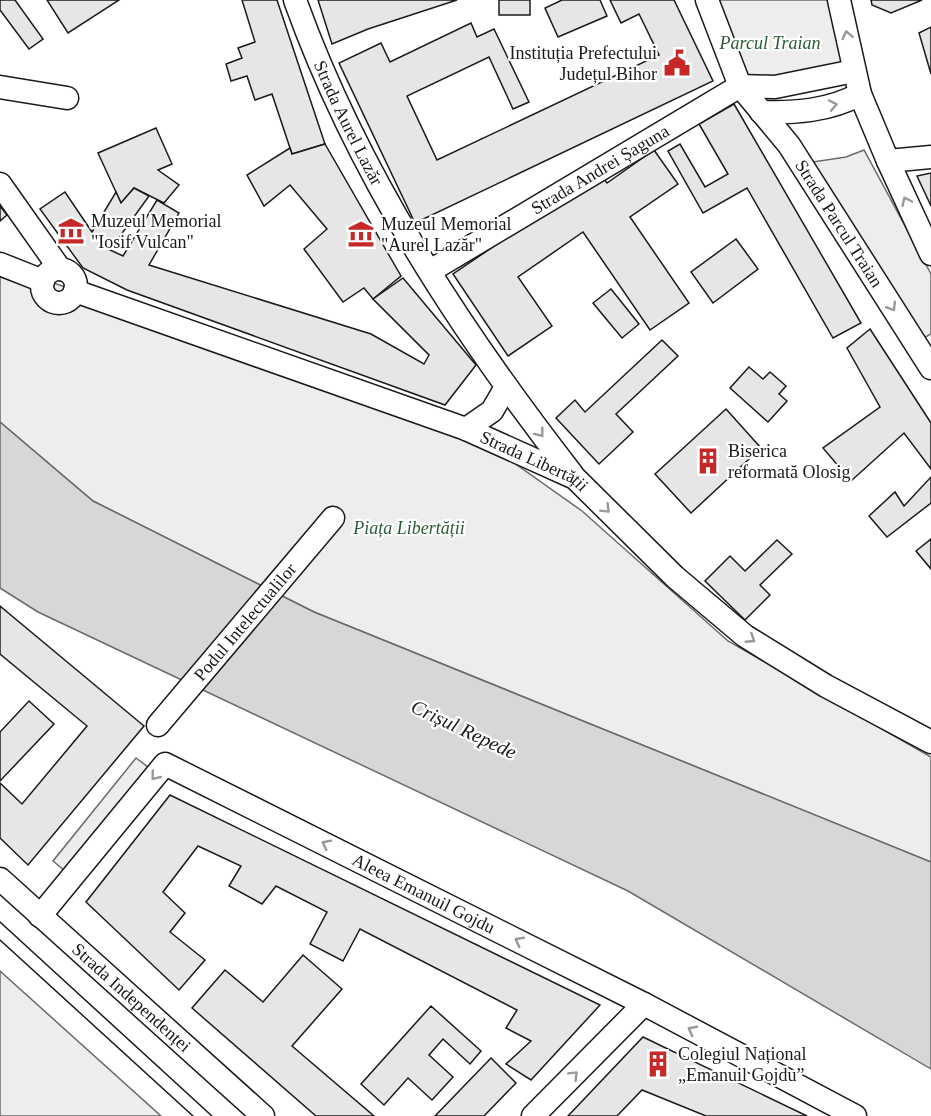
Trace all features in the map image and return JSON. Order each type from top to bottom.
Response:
[{"type":"street","name":"Strada Aurel Lazăr","points":[[295,0],[318,65],[361,154],[430,272],[506,387],[575,478]]},
{"type":"street","name":"Strada Parcul Traian","points":[[707,0],[740,86],[789,145],[931,368]]},
{"type":"street","points":[[839,0],[860,94],[931,254]]},
{"type":"street","points":[[740,86],[775,87],[805,83],[854,71]]},
{"type":"street","points":[[789,145],[794,113],[805,83]]},
{"type":"street","name":"Strada Andrei Șaguna","points":[[430,272],[740,86]]},
{"type":"street","points":[[0,87],[68,98]]},
{"type":"street","points":[[761,112],[794,113],[842,104],[860,94]]},
{"type":"street","points":[[888,161],[931,156]]},
{"type":"street","points":[[0,184],[51,275]]},
{"type":"street","points":[[0,264],[51,275]]},
{"type":"street","name":"Strada Libertății","points":[[51,275],[72,274],[75,279],[75,291],[466,429],[575,478],[675,577],[745,636],[826,686],[931,742]]},
{"type":"street","points":[[466,429],[492,411],[506,387]]},
{"type":"street","name":"Podul Intelectualilor","points":[[158,725],[333,518]]},
{"type":"street","name":"Aleea Emanuil Gojdu","points":[[40,916],[165,764],[644,1004],[855,1116]]},
{"type":"street","name":"Strada Independenței","points":[[0,879],[263,1116]]},
{"type":"street","points":[[533,1116],[644,1004]]},
{"type":"shaded area","name":"Parcul Traian","points":[[707,0],[839,0],[854,71],[740,86]]},
{"type":"shaded area","points":[[789,145],[813,162],[846,157],[864,150],[931,274],[931,334],[915,343]]},
{"type":"shaded area","name":"Piața Libertății","points":[[0,264],[466,429],[582,511],[728,641],[931,757],[931,862],[314,612],[93,501],[0,422]]},
{"type":"shaded area","points":[[136,758],[148,767],[65,871],[53,861]]},
{"type":"shaded area","points":[[0,971],[161,1116],[0,1116]]},
{"type":"water","name":"Crișul Repede","points":[[0,422],[93,501],[314,612],[931,862],[931,1069],[628,891],[38,612],[0,588]]},
{"type":"building","points":[[0,0],[15,0],[43,39],[29,49],[0,10]]},
{"type":"building","points":[[47,0],[119,0],[68,33]]},
{"type":"building","points":[[242,0],[277,0],[325,144],[292,154],[272,94],[255,100],[247,76],[231,81],[226,64],[242,58],[238,48],[255,42]]},
{"type":"building","points":[[318,0],[457,0],[368,29],[332,44]]},
{"type":"building","points":[[499,0],[530,0],[530,15],[499,15]]},
{"type":"building","points":[[562,0],[600,0],[607,16],[558,37],[545,8]]},
{"type":"building","points":[[610,0],[674,0],[713,81],[415,223],[339,63],[381,43],[390,62],[471,23],[477,37],[494,29],[529,102],[513,109],[489,57],[407,96],[437,160],[659,55],[639,14],[621,23]]},
{"type":"building","points":[[871,0],[922,0],[891,13],[872,5]]},
{"type":"building","points":[[931,27],[931,74],[919,33]]},
{"type":"building","points":[[734,104],[861,323],[833,338],[747,188],[703,213],[668,151],[680,144],[705,187],[728,174],[699,124]]},
{"type":"building","points":[[156,128],[172,164],[158,170],[179,185],[164,203],[134,188],[121,203],[98,153]]},
{"type":"building","points":[[325,144],[401,276],[373,299],[364,288],[343,302],[304,249],[327,229],[290,185],[264,206],[247,175],[290,148],[292,154]]},
{"type":"building","points":[[654,150],[678,184],[630,217],[689,303],[650,330],[583,232],[518,277],[552,326],[508,356],[453,274],[600,174],[607,183]]},
{"type":"building","points":[[931,173],[931,206],[917,176]]},
{"type":"building","points":[[134,188],[149,196],[110,250],[123,256],[157,200],[179,213],[149,265],[371,334],[424,364],[429,355],[373,299],[403,278],[476,365],[445,405],[127,290],[83,268],[40,209],[65,192],[92,232],[116,192],[121,203]]},
{"type":"building","points":[[0,206],[7,215],[0,221]]},
{"type":"building","points":[[736,239],[758,269],[713,303],[691,272]]},
{"type":"building","points":[[611,289],[639,324],[622,338],[593,303]]},
{"type":"building","points":[[870,329],[931,423],[931,469],[904,433],[851,481],[823,448],[880,407],[847,348]]},
{"type":"building","points":[[662,340],[678,356],[616,414],[633,432],[599,464],[556,418],[575,400],[585,412]]},
{"type":"building","points":[[749,367],[763,379],[770,372],[786,386],[779,394],[787,401],[768,422],[730,388]]},
{"type":"building","name":"Biserica reformată Olosig","points":[[726,409],[761,448],[691,513],[655,474]]},
{"type":"building","points":[[931,477],[931,503],[887,537],[869,516],[895,492],[904,506]]},
{"type":"building","points":[[931,539],[931,569],[916,551]]},
{"type":"building","points":[[777,540],[792,554],[760,585],[770,595],[745,620],[705,581],[730,556],[745,571]]},
{"type":"building","points":[[0,606],[144,726],[28,865],[0,838],[0,783],[22,804],[87,726],[0,654]]},
{"type":"building","points":[[29,701],[54,724],[0,781],[0,732]]},
{"type":"building","points":[[170,795],[600,1005],[531,1080],[506,1064],[531,1041],[506,1028],[517,1010],[360,929],[343,961],[310,944],[327,912],[276,886],[262,904],[229,886],[241,866],[198,846],[163,892],[185,913],[170,932],[205,960],[179,990],[86,902]]},
{"type":"building","points":[[303,955],[342,989],[292,1046],[374,1116],[316,1116],[192,1008],[225,970],[263,1002]]},
{"type":"building","points":[[431,1006],[481,1051],[470,1064],[443,1039],[429,1055],[453,1077],[432,1100],[408,1078],[384,1105],[361,1084]]},
{"type":"building","name":"Colegiul Național „Emanuil Gojdu”","points":[[643,1037],[807,1116],[706,1116],[642,1090],[617,1116],[568,1116]]},
{"type":"building","points":[[491,1058],[516,1083],[484,1116],[435,1116]]},
{"type":"tram line","points":[[0,922],[212,1116]]},
{"type":"tram line","points":[[0,940],[193,1116]]},
{"type":"place","name":"Instituția Prefectului Județul Bihor","points":[[677,63]]},
{"type":"place","name":"Muzeul Memorial \"Iosif Vulcan\"","points":[[71,231]]},
{"type":"place","name":"Muzeul Memorial \"Aurel Lazăr\"","points":[[361,234]]},
{"type":"place","name":"Biserica reformată Olosig","points":[[708,461]]},
{"type":"place","name":"Colegiul Național „Emanuil Gojdu”","points":[[658,1064]]}]
